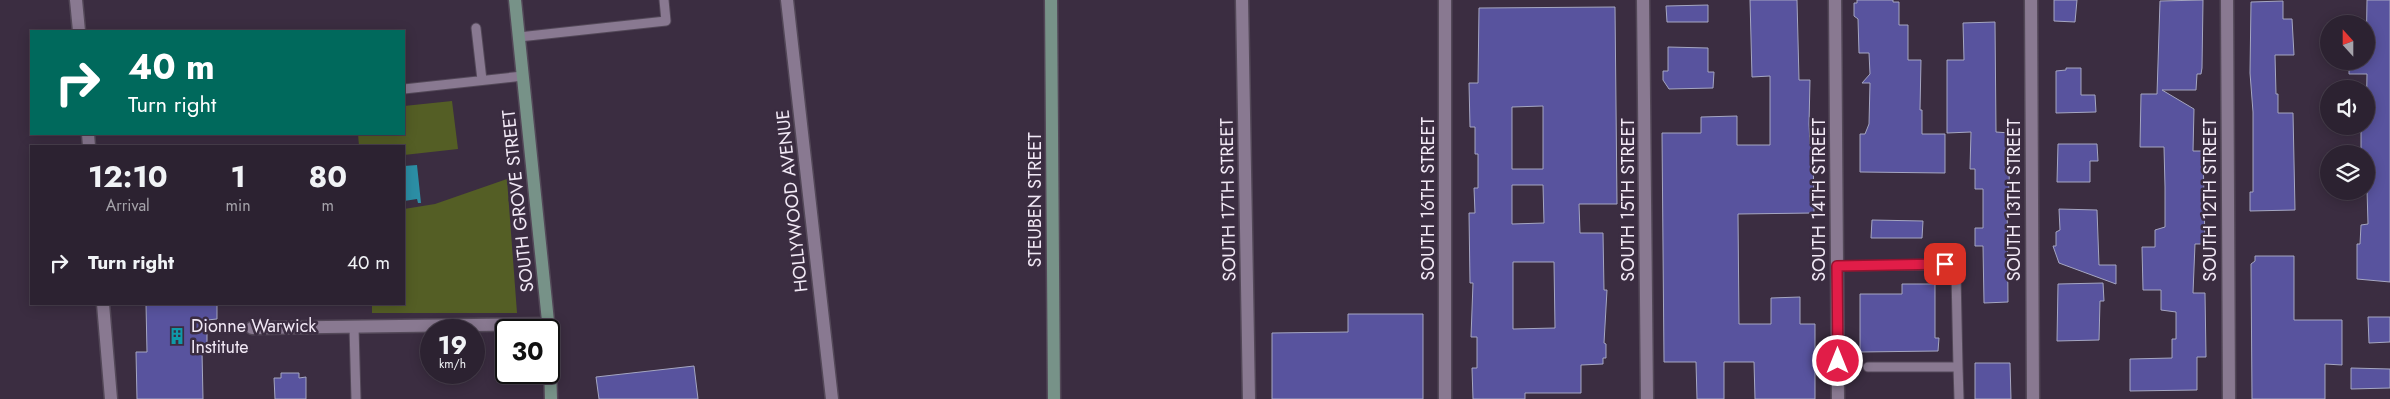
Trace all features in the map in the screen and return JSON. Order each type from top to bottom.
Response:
[{"type":"main road","name":"SOUTH GROVE STREET","points":[[515,0],[547,319]]},
{"type":"main road","name":"STEUBEN STREET","points":[[1051,0],[1054,399]]},
{"type":"main road","name":"SOUTH GROVE STREET","points":[[550,384],[551,399]]},
{"type":"street","points":[[76,0],[79,30]]},
{"type":"street","name":"HOLLYWOOD AVENUE","points":[[787,0],[832,399]]},
{"type":"street","name":"SOUTH 17TH STREET","points":[[1242,0],[1249,399]]},
{"type":"street","name":"SOUTH 16TH STREET","points":[[1445,0],[1445,399]]},
{"type":"street","name":"SOUTH 15TH STREET","points":[[1644,0],[1647,399]]},
{"type":"street","name":"SOUTH 14TH STREET","points":[[1835,0],[1838,399]]},
{"type":"street","name":"SOUTH 13TH STREET","points":[[2030,0],[2033,399]]},
{"type":"street","name":"SOUTH 12TH STREET","points":[[2227,0],[2229,399]]},
{"type":"street","points":[[103,305],[111,399]]},
{"type":"street","points":[[252,328],[495,325]]},
{"type":"lane","points":[[519,37],[666,21],[664,0]]},
{"type":"lane","points":[[476,28],[482,80]]},
{"type":"lane","points":[[405,89],[523,76]]},
{"type":"lane","points":[[1837,266],[1945,264],[1956,274],[1959,399]]},
{"type":"lane","points":[[354,326],[356,399]]},
{"type":"lane","points":[[1868,367],[1958,367]]},
{"type":"green space","points":[[452,101],[458,149],[405,155],[405,145],[359,145],[358,135],[405,135],[405,106]]},
{"type":"green space","points":[[507,179],[517,313],[372,313],[372,305],[405,305],[405,209],[435,204]]},
{"type":"water","points":[[417,165],[421,203],[418,203],[417,199],[405,201],[405,166]]},
{"type":"building","points":[[1750,0],[1797,0],[1799,80],[1810,80],[1809,124],[1810,144],[1813,144],[1814,213],[1738,214],[1739,324],[1771,324],[1771,298],[1800,297],[1800,324],[1815,324],[1815,399],[1755,399],[1754,362],[1724,362],[1724,399],[1697,399],[1696,362],[1664,362],[1662,133],[1701,133],[1701,117],[1737,116],[1737,145],[1770,145],[1770,76],[1752,77]]},
{"type":"building","points":[[1857,0],[1893,0],[1893,2],[1899,2],[1899,25],[1908,25],[1908,60],[1921,60],[1920,110],[1922,110],[1922,134],[1945,134],[1945,173],[1860,172],[1860,134],[1865,134],[1869,124],[1870,83],[1862,83],[1870,74],[1869,53],[1859,53],[1858,19],[1854,16],[1854,3],[1857,3]]},
{"type":"building","points":[[2054,0],[2077,0],[2075,22],[2054,21]]},
{"type":"building","points":[[2203,0],[2202,68],[2201,74],[2197,74],[2196,90],[2162,90],[2194,109],[2193,151],[2203,151],[2205,244],[2195,244],[2193,293],[2205,293],[2206,357],[2197,357],[2197,390],[2130,391],[2130,359],[2172,358],[2172,339],[2176,339],[2176,312],[2161,310],[2161,290],[2143,290],[2142,247],[2155,247],[2155,230],[2165,227],[2165,187],[2164,147],[2140,147],[2141,94],[2157,94],[2160,1]]},
{"type":"building","points":[[2367,0],[2390,0],[2390,282],[2357,279],[2357,244],[2360,244],[2361,225],[2368,224],[2367,200],[2375,200],[2375,145],[2361,145],[2361,135],[2375,135],[2375,80],[2367,80],[2367,74],[2349,74],[2349,70],[2375,70],[2375,15],[2367,15]]},
{"type":"building","points":[[2283,1],[2283,19],[2292,19],[2294,55],[2275,55],[2276,94],[2278,94],[2278,113],[2293,113],[2295,210],[2250,211],[2250,192],[2253,192],[2253,112],[2250,73],[2251,2]]},
{"type":"building","points":[[1708,5],[1708,22],[1667,22],[1666,6]]},
{"type":"building","points":[[1615,7],[1617,204],[1579,204],[1580,233],[1603,233],[1604,290],[1607,290],[1604,343],[1606,344],[1606,358],[1603,358],[1603,364],[1581,365],[1581,393],[1525,393],[1525,399],[1473,399],[1472,368],[1477,368],[1477,337],[1471,337],[1473,283],[1470,283],[1469,213],[1475,213],[1474,188],[1478,188],[1478,154],[1475,154],[1475,127],[1470,127],[1469,83],[1478,83],[1479,8]],"holes":[[[1543,106],[1543,169],[1512,169],[1512,107]],[[1512,185],[1543,185],[1544,223],[1512,224]],[[1513,262],[1554,262],[1555,328],[1513,329]]]},
{"type":"building","points":[[1995,22],[1996,132],[2010,133],[2009,189],[2007,189],[2008,302],[1984,303],[1983,246],[1975,246],[1975,228],[1983,228],[1983,189],[1975,189],[1975,169],[1970,169],[1971,132],[1947,133],[1947,60],[1964,60],[1963,23]]},
{"type":"building","points":[[1668,47],[1708,48],[1708,72],[1714,72],[1713,88],[1669,89],[1663,80],[1663,71],[1668,71]]},
{"type":"building","points":[[2066,68],[2081,68],[2081,95],[2095,95],[2096,112],[2056,113],[2056,71],[2066,70]]},
{"type":"building","points":[[2058,144],[2097,144],[2098,161],[2090,161],[2090,182],[2057,182]]},
{"type":"building","points":[[2059,209],[2097,210],[2099,265],[2116,265],[2116,284],[2059,263],[2053,246],[2056,246],[2056,232],[2060,230]]},
{"type":"building","points":[[1872,220],[1923,221],[1922,238],[1871,238]]},
{"type":"building","points":[[2255,256],[2294,256],[2294,320],[2342,320],[2342,365],[2325,364],[2325,399],[2252,399],[2251,264],[2255,261]]},
{"type":"building","points":[[2103,283],[2104,301],[2100,301],[2099,340],[2057,341],[2058,284]]},
{"type":"building","points":[[1902,284],[1935,284],[1935,338],[1939,338],[1938,351],[1860,352],[1860,294],[1902,294]]},
{"type":"building","name":"Dionne Warwick Institute","points":[[146,305],[217,305],[217,319],[207,320],[207,352],[202,352],[203,399],[137,399],[136,352],[147,352]]},
{"type":"building","points":[[1348,314],[1423,314],[1423,399],[1272,399],[1272,333],[1348,332]]},
{"type":"building","points":[[2368,317],[2390,317],[2390,342],[2369,343]]},
{"type":"building","points":[[1975,363],[2010,363],[2011,399],[1975,399]]},
{"type":"building","points":[[694,366],[698,399],[599,399],[596,377]]},
{"type":"building","points":[[2351,368],[2390,369],[2390,388],[2351,389]]},
{"type":"building","name":"Dionne Warwick Institute","points":[[281,373],[299,373],[299,378],[306,377],[306,399],[275,399],[274,378],[281,378]]},
{"type":"place","name":"Dionne Warwick Institute","points":[[177,336]]},
{"type":"route","points":[[1838,361],[1837,266],[1945,264]]}]
